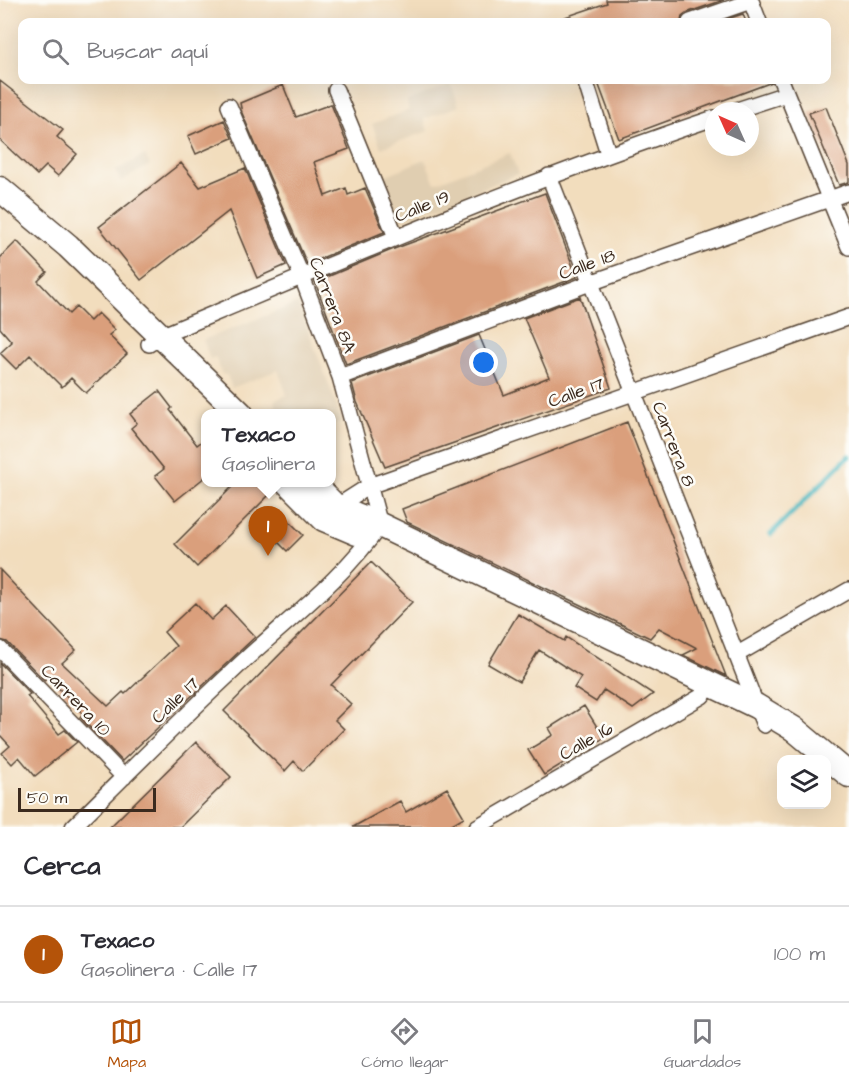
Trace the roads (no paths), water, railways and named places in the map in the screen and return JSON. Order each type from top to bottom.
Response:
[{"type":"main road","points":[[0,189],[68,246],[215,409]]},
{"type":"main road","points":[[0,207],[234,409]]},
{"type":"main road","points":[[293,487],[330,512],[760,716],[794,729],[849,775]]},
{"type":"main road","points":[[314,487],[330,512]]},
{"type":"main road","points":[[760,716],[804,755]]},
{"type":"main road","points":[[831,779],[849,793]]},
{"type":"street","points":[[702,18],[751,1],[757,18]]},
{"type":"street","points":[[586,84],[608,153]]},
{"type":"street","points":[[752,102],[783,87],[849,246]]},
{"type":"street","points":[[336,90],[396,237]]},
{"type":"street","name":"Carrera 8A","points":[[229,106],[302,277],[340,377],[369,486],[376,532]]},
{"type":"street","name":"Calle 19","points":[[155,340],[396,237],[549,176],[608,153],[705,121]]},
{"type":"street","name":"Carrera 8","points":[[549,176],[760,716]]},
{"type":"street","name":"Calle 18","points":[[340,377],[590,283],[849,192]]},
{"type":"street","name":"Calle 17","points":[[330,512],[369,486],[849,317]]},
{"type":"street","name":"Calle 17","points":[[74,827],[235,669],[335,577],[376,532]]},
{"type":"street","points":[[736,655],[849,590]]},
{"type":"street","name":"Carrera 10","points":[[0,649],[124,777]]},
{"type":"street","name":"Calle 16","points":[[477,827],[707,690]]},
{"type":"waterway","points":[[771,534],[849,456]]},
{"type":"place","name":"Texaco","points":[[268,556]]}]
